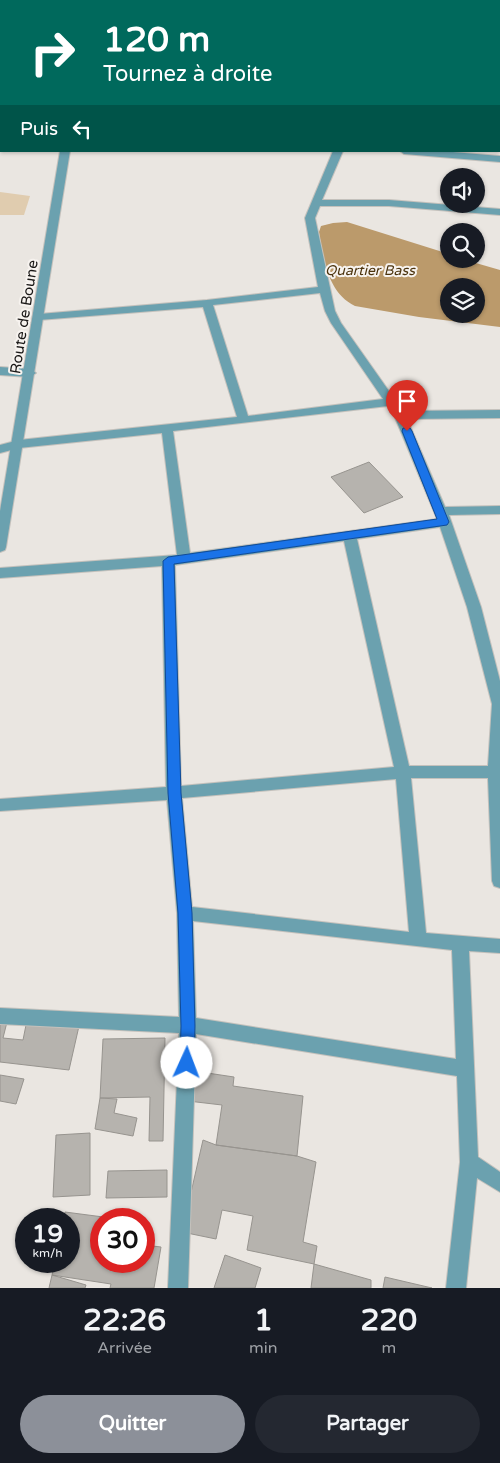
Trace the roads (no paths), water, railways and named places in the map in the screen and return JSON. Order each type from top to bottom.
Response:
[{"type":"street","name":"Route de Boune","points":[[0,547],[19,444],[65,152]]},
{"type":"street","points":[[338,152],[314,203],[310,227],[330,311],[336,323],[400,415],[442,517],[474,607],[500,704],[495,772],[500,881]]},
{"type":"street","points":[[416,152],[500,159]]},
{"type":"street","points":[[314,203],[389,203],[500,212]]},
{"type":"street","points":[[39,317],[207,303],[324,289]]},
{"type":"street","points":[[207,303],[244,420]]},
{"type":"street","points":[[0,371],[30,373]]},
{"type":"street","points":[[0,449],[19,444],[391,402]]},
{"type":"street","points":[[400,415],[500,414]]},
{"type":"street","points":[[168,428],[176,560],[174,793],[185,913],[188,1026],[178,1288]]},
{"type":"street","points":[[0,573],[176,560],[349,534],[442,517],[500,510]]},
{"type":"street","points":[[349,534],[403,772],[418,940]]},
{"type":"street","points":[[0,806],[174,793],[403,772],[495,772]]},
{"type":"street","points":[[185,913],[418,940],[500,946]]},
{"type":"street","points":[[456,1288],[469,1162],[460,943]]},
{"type":"street","points":[[0,1016],[188,1026],[466,1069]]},
{"type":"street","points":[[469,1162],[500,1183]]},
{"type":"water","name":"Quartier Bass","points":[[347,222],[440,251],[440,268],[485,268],[485,266],[500,270],[500,327],[468,323],[485,323],[485,278],[440,278],[440,320],[355,306],[339,293],[328,274],[319,232],[321,226]]}]
